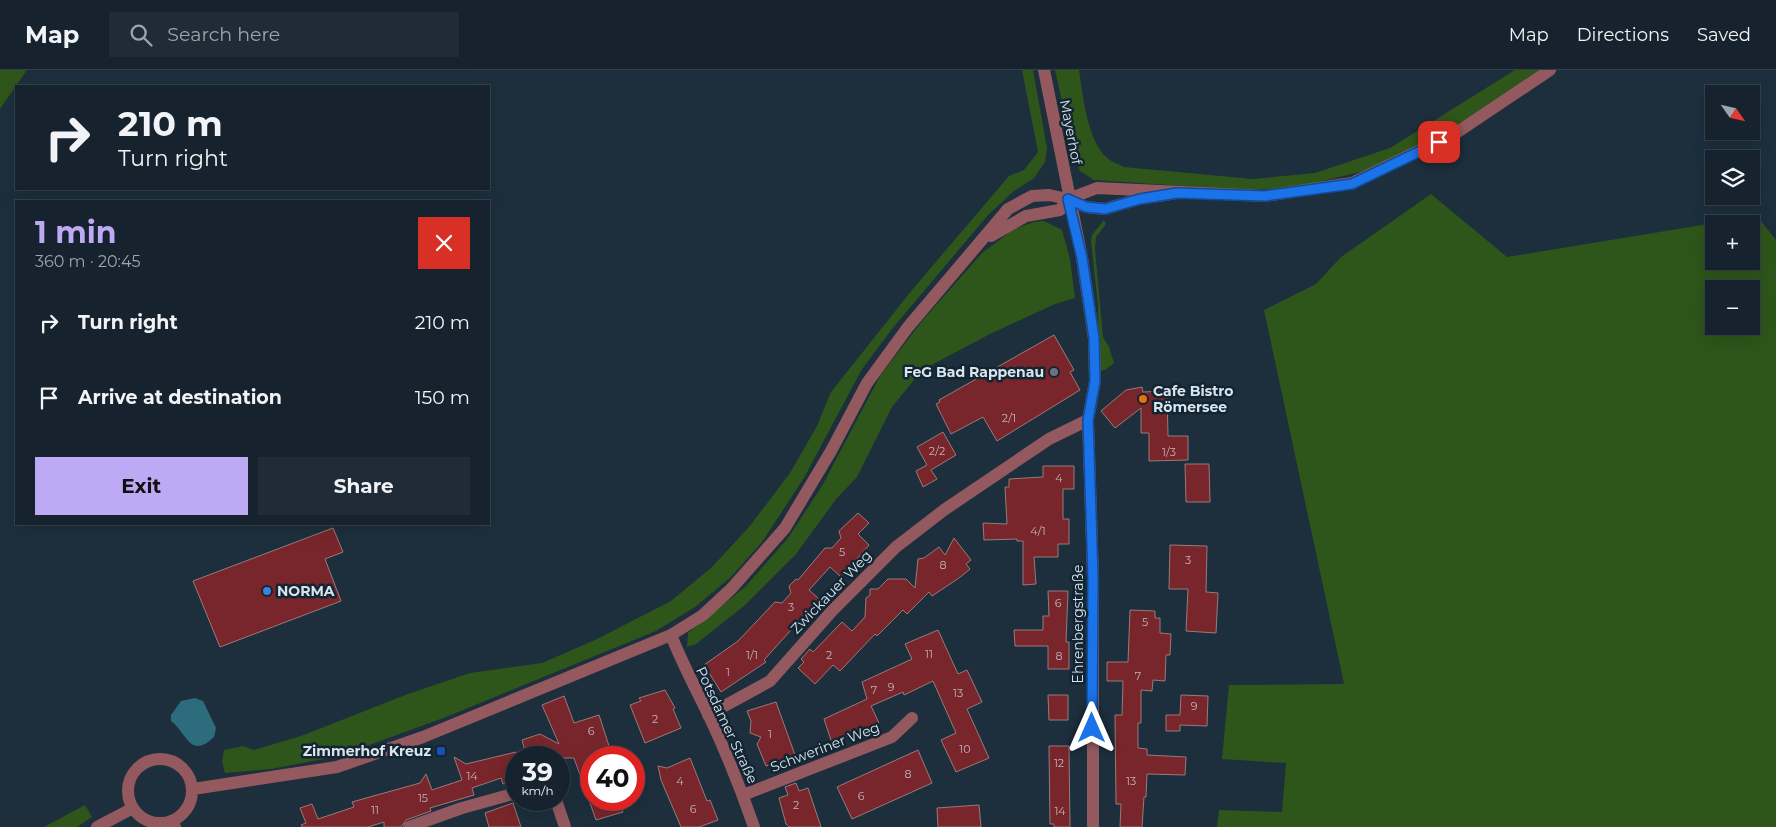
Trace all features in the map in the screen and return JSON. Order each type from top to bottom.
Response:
[{"type":"street","name":"Mayerhof","points":[[1044,70],[1068,199]]},
{"type":"street","points":[[979,244],[1026,216],[1060,210],[1068,199],[1097,188],[1265,196],[1352,184],[1456,133],[1550,70]]},
{"type":"street","points":[[192,789],[337,767],[423,737],[671,635],[703,615],[731,589],[785,528],[831,451],[867,383],[908,327],[1008,209],[1032,196],[1049,195],[1068,199],[1086,207],[1105,209],[1140,199],[1177,193]]},
{"type":"street","name":"Ehrenbergstraße","points":[[1068,199],[1082,258],[1094,338],[1095,381],[1088,420],[1093,577],[1093,827]]},
{"type":"street","name":"Zwickauer Weg","points":[[708,715],[770,681],[832,611],[896,547],[944,510],[1049,439],[1088,420]]},
{"type":"street","name":"Potsdamer Straße","points":[[671,635],[684,668],[708,715],[743,795],[754,827]]},
{"type":"street","name":"Schweriner Weg","points":[[743,795],[892,738],[912,718]]},
{"type":"street","points":[[166,759],[176,762],[184,769],[190,778],[192,789],[188,808],[173,824],[150,822],[140,817],[133,808],[127,791],[133,773],[147,761],[166,759]]},
{"type":"street","points":[[409,827],[505,796]]},
{"type":"street","points":[[97,827],[133,808]]},
{"type":"street","points":[[560,811],[565,827]]},
{"type":"green space","points":[[0,70],[27,70],[15,85],[0,109]]},
{"type":"green space","points":[[1022,70],[1033,70],[1047,148],[1045,162],[1034,178],[1014,191],[988,215],[892,329],[862,369],[804,478],[762,542],[731,577],[695,607],[656,631],[446,717],[339,756],[271,769],[225,773],[222,761],[224,750],[243,746],[254,750],[301,736],[408,694],[470,673],[542,663],[597,639],[671,601],[712,567],[749,527],[790,473],[817,426],[831,392],[912,290],[1009,176],[1024,170],[1038,152]]},
{"type":"green space","points":[[1055,70],[1079,70],[1090,129],[1100,150],[1111,161],[1124,167],[1253,179],[1315,173],[1390,148],[1515,70],[1539,70],[1432,142],[1368,170],[1294,188],[1240,190],[1094,180],[1080,171],[1074,156]]},
{"type":"green space","points":[[1431,194],[1507,257],[1705,225],[1705,270],[1760,270],[1760,220],[1776,240],[1776,827],[1217,827],[1219,810],[1282,812],[1286,763],[1222,759],[1229,685],[1344,684],[1264,310],[1316,284],[1341,257]]},
{"type":"green space","points":[[1104,220],[1106,224],[1096,237],[1095,249],[1103,337],[1109,347],[1114,363],[1105,370],[1099,371],[1098,306],[1091,241],[1092,235]]},
{"type":"green space","points":[[1044,221],[1062,230],[1070,259],[1075,298],[1055,304],[990,334],[922,370],[892,407],[857,477],[837,498],[796,554],[744,606],[696,644],[687,647],[688,633],[745,587],[788,538],[822,486],[880,376],[922,321],[982,253],[1014,229],[1034,222]]},
{"type":"green space","points":[[85,805],[92,817],[77,827],[44,827]]},
{"type":"water","points":[[195,698],[203,701],[216,728],[214,737],[199,746],[190,742],[171,721],[171,715],[181,701]]},
{"type":"building","points":[[1054,335],[1074,370],[1070,372],[1080,390],[997,441],[983,417],[951,434],[936,404],[940,402],[939,400]]},
{"type":"building","points":[[1142,387],[1143,392],[1167,391],[1168,436],[1188,436],[1188,460],[1149,461],[1149,433],[1141,433],[1141,408],[1115,428],[1101,411],[1126,390]]},
{"type":"building","points":[[943,432],[956,455],[931,470],[937,479],[923,487],[916,471],[927,465],[917,447]]},
{"type":"building","points":[[1185,464],[1209,464],[1210,502],[1186,502]]},
{"type":"building","points":[[1043,466],[1074,466],[1074,489],[1063,489],[1063,519],[1069,519],[1069,544],[1058,544],[1058,557],[1034,557],[1036,584],[1023,585],[1023,541],[1017,541],[1017,539],[984,540],[983,523],[1007,524],[1005,487],[1009,487],[1009,479],[1043,477]]},
{"type":"building","points":[[858,513],[869,523],[858,534],[869,545],[841,577],[830,567],[809,590],[819,599],[764,660],[766,662],[721,692],[704,665],[738,641],[775,602],[782,603],[791,593],[789,586],[796,579],[798,580],[825,548],[832,548],[841,538],[839,531]]},
{"type":"building","name":"NORMA","points":[[333,528],[343,552],[325,559],[341,601],[220,647],[193,581]]},
{"type":"building","points":[[954,538],[971,560],[966,564],[970,569],[932,596],[929,592],[907,614],[903,610],[877,636],[875,634],[840,671],[833,665],[815,684],[798,668],[804,662],[801,659],[810,649],[813,652],[842,622],[852,631],[865,617],[866,598],[870,595],[870,589],[878,589],[888,579],[906,579],[915,588],[918,559],[924,558],[939,547],[945,555]]},
{"type":"building","points":[[1170,545],[1207,546],[1206,592],[1218,593],[1216,633],[1186,631],[1188,589],[1169,589]]},
{"type":"building","points":[[1048,591],[1068,591],[1066,642],[1069,642],[1069,669],[1048,669],[1048,646],[1015,646],[1014,630],[1043,630],[1043,616],[1049,616]]},
{"type":"building","points":[[1130,610],[1155,611],[1155,618],[1160,618],[1160,633],[1171,634],[1170,655],[1166,655],[1165,681],[1153,680],[1152,691],[1141,690],[1141,723],[1138,723],[1138,748],[1147,749],[1147,755],[1186,757],[1185,775],[1147,774],[1142,827],[1120,827],[1121,804],[1116,804],[1115,715],[1122,715],[1123,681],[1107,681],[1107,662],[1128,662]]},
{"type":"building","points":[[938,630],[958,674],[967,670],[982,702],[967,709],[989,758],[956,772],[941,740],[956,733],[933,681],[904,695],[903,692],[871,706],[879,723],[832,743],[824,719],[867,699],[862,682],[912,659],[905,644]]},
{"type":"building","points":[[665,690],[675,708],[673,709],[681,728],[645,743],[630,705],[641,701],[639,698]]},
{"type":"building","points":[[1048,695],[1068,695],[1068,720],[1049,720]]},
{"type":"building","points":[[1181,695],[1208,696],[1207,726],[1180,725],[1180,731],[1166,731],[1166,715],[1180,715]]},
{"type":"building","points":[[564,696],[574,723],[599,715],[609,746],[580,746],[580,775],[574,758],[570,758],[570,746],[524,746],[522,740],[540,734],[559,744],[542,705]]},
{"type":"building","points":[[776,702],[795,755],[766,766],[757,744],[761,737],[750,733],[751,721],[747,711]]},
{"type":"building","points":[[1049,746],[1069,746],[1070,827],[1054,827],[1054,824],[1050,824]]},
{"type":"building","points":[[918,750],[932,783],[852,819],[837,787]]},
{"type":"building","points":[[505,755],[505,783],[503,784],[501,778],[472,788],[474,795],[430,808],[431,811],[406,820],[401,827],[384,827],[384,822],[368,827],[302,827],[301,825],[306,823],[300,808],[312,804],[318,819],[354,807],[352,802],[420,783],[426,774],[432,790],[462,780],[454,757],[466,764]]},
{"type":"building","points":[[690,758],[707,801],[710,800],[718,820],[699,827],[681,827],[661,780],[658,766],[667,768]]},
{"type":"building","points":[[796,783],[799,791],[808,788],[821,827],[789,827],[786,824],[779,798],[788,795],[785,787]]},
{"type":"building","points":[[979,805],[981,827],[938,827],[937,808]]},
{"type":"building","points":[[505,806],[505,811],[516,811],[521,827],[489,827],[485,813]]},
{"type":"building","points":[[593,811],[623,812],[596,820]]},
{"type":"place","name":"FeG Bad Rappenau","points":[[1054,372]]},
{"type":"place","name":"Cafe Bistro Römersee","points":[[1143,399]]},
{"type":"place","name":"NORMA","points":[[267,591]]},
{"type":"place","name":"Zimmerhof Kreuz","points":[[441,751]]},
{"type":"route","points":[[1092,728],[1093,577],[1088,420],[1095,381],[1094,338],[1082,258],[1068,199],[1086,207],[1105,209],[1140,199],[1177,193],[1265,196],[1352,184],[1439,142]]}]
